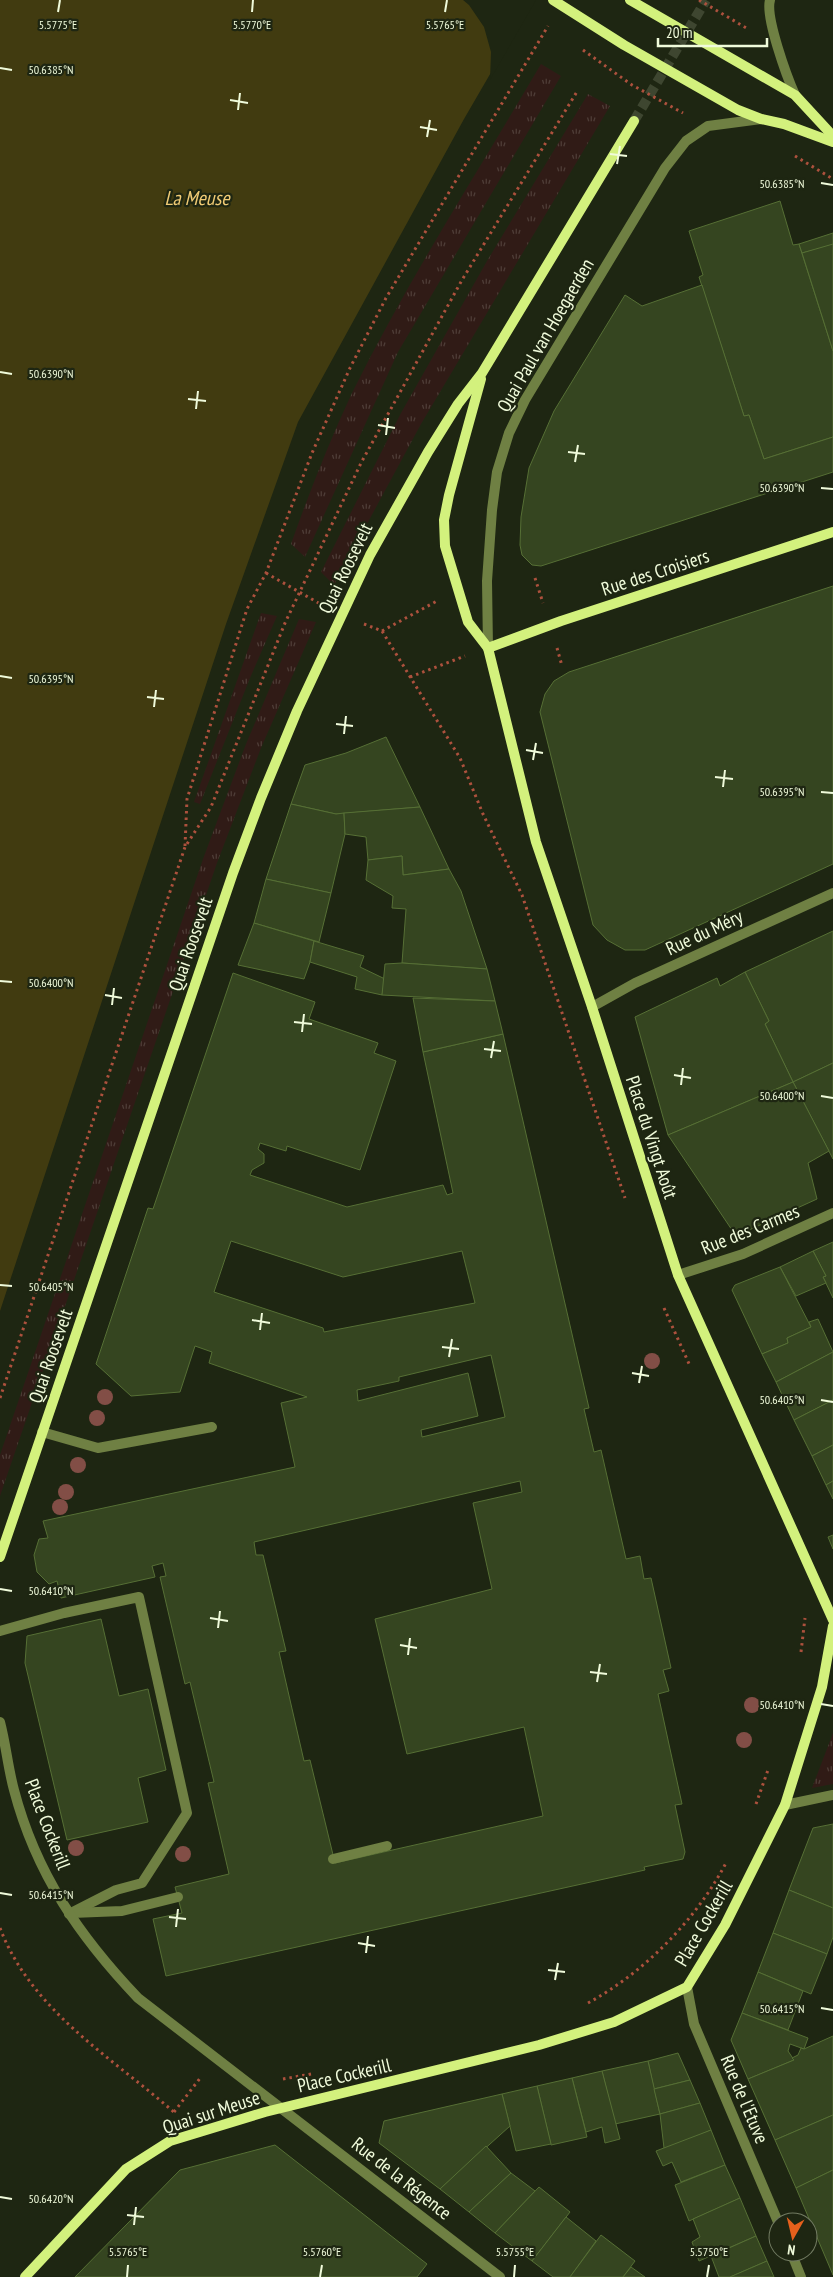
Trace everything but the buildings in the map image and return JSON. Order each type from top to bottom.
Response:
[{"type":"street","points":[[553,0],[624,45],[718,100],[761,118],[784,124],[833,142]]},
{"type":"street","points":[[630,0],[795,95],[833,136]]},
{"type":"street","points":[[770,0],[770,17],[781,57],[795,95]]},
{"type":"street","name":"Quai Paul van Hoegaerden","points":[[488,648],[487,581],[492,510],[497,472],[509,433],[525,400],[665,168],[686,141],[708,126],[761,118]]},
{"type":"street","name":"Quai Paul van Hoegaerden","points":[[482,373],[634,121]]},
{"type":"street","points":[[482,373],[444,520],[446,546],[468,622],[488,648]]},
{"type":"street","name":"Quai Roosevelt","points":[[0,1557],[233,873],[280,752],[342,614],[396,507],[453,412],[482,373]]},
{"type":"street","name":"Rue des Croisiers","points":[[488,648],[555,623],[833,532]]},
{"type":"street","name":"Place du Vingt Août","points":[[488,648],[536,842],[592,1006],[678,1275],[833,1620]]},
{"type":"street","name":"Rue du Méry","points":[[592,1006],[635,983],[833,893]]},
{"type":"street","name":"Rue des Carmes","points":[[678,1275],[743,1254],[833,1213]]},
{"type":"street","points":[[42,1432],[98,1448],[212,1427]]},
{"type":"street","points":[[0,1631],[64,1613],[139,1597],[187,1814],[142,1883],[116,1890],[69,1914]]},
{"type":"street","points":[[833,1626],[822,1687],[785,1805],[833,1796]]},
{"type":"street","name":"Place Cockerill","points":[[0,1722],[22,1819],[38,1857],[69,1914],[104,1962],[138,1998],[281,2108],[539,2045],[614,2022],[686,1987],[725,1925],[785,1805]]},
{"type":"street","points":[[333,1859],[387,1846]]},
{"type":"street","points":[[69,1914],[122,1911],[178,1897]]},
{"type":"street","name":"Rue de l'Etuve","points":[[686,1987],[694,2024],[774,2212]]},
{"type":"street","name":"Quai sur Meuse","points":[[25,2277],[35,2272],[126,2169],[170,2141],[281,2108]]},
{"type":"street","name":"Rue de la Régence","points":[[281,2108],[500,2277]]},
{"type":"street","points":[[795,2262],[802,2277]]},
{"type":"path","points":[[699,0],[753,32],[781,57]]},
{"type":"path","points":[[185,846],[187,799],[247,609],[266,573],[312,452],[350,368],[386,298],[550,22]]},
{"type":"path","points":[[632,85],[679,112]]},
{"type":"path","points":[[0,1398],[185,846],[211,807],[285,623],[301,593],[361,463],[420,353],[578,90]]},
{"type":"path","points":[[266,573],[324,606]]},
{"type":"path","points":[[382,632],[440,599]]},
{"type":"path","points":[[359,622],[382,632],[438,720]]},
{"type":"path","points":[[410,678],[488,648]]},
{"type":"path","points":[[801,1655],[805,1610]]},
{"type":"path","points":[[753,1812],[770,1766]]},
{"type":"path","points":[[586,2004],[610,1991],[662,1946],[695,1911],[728,1859]]},
{"type":"path","points":[[0,1928],[8,1948],[19,1966],[59,2016],[174,2112]]},
{"type":"path","points":[[281,2079],[315,2073]]},
{"type":"green space","points":[[541,64],[561,76],[398,352],[305,557],[291,544],[335,430],[352,393],[396,309]]},
{"type":"green space","points":[[588,94],[610,106],[421,424],[334,585],[321,572],[401,413],[487,261]]},
{"type":"green space","points":[[261,613],[277,616],[200,804],[194,802]]},
{"type":"green space","points":[[299,619],[316,622],[261,748],[217,863],[0,1496],[0,1455],[203,859],[246,744]]},
{"type":"green space","points":[[833,1733],[833,1784],[812,1788]]},
{"type":"water","name":"La Meuse","points":[[0,0],[533,0],[464,119],[298,422],[226,624],[0,1311]]},
{"type":"pier","points":[[463,0],[536,0],[490,80],[491,52],[484,27],[469,5]]},
{"type":"tunnel","points":[[634,121],[706,0]]}]
